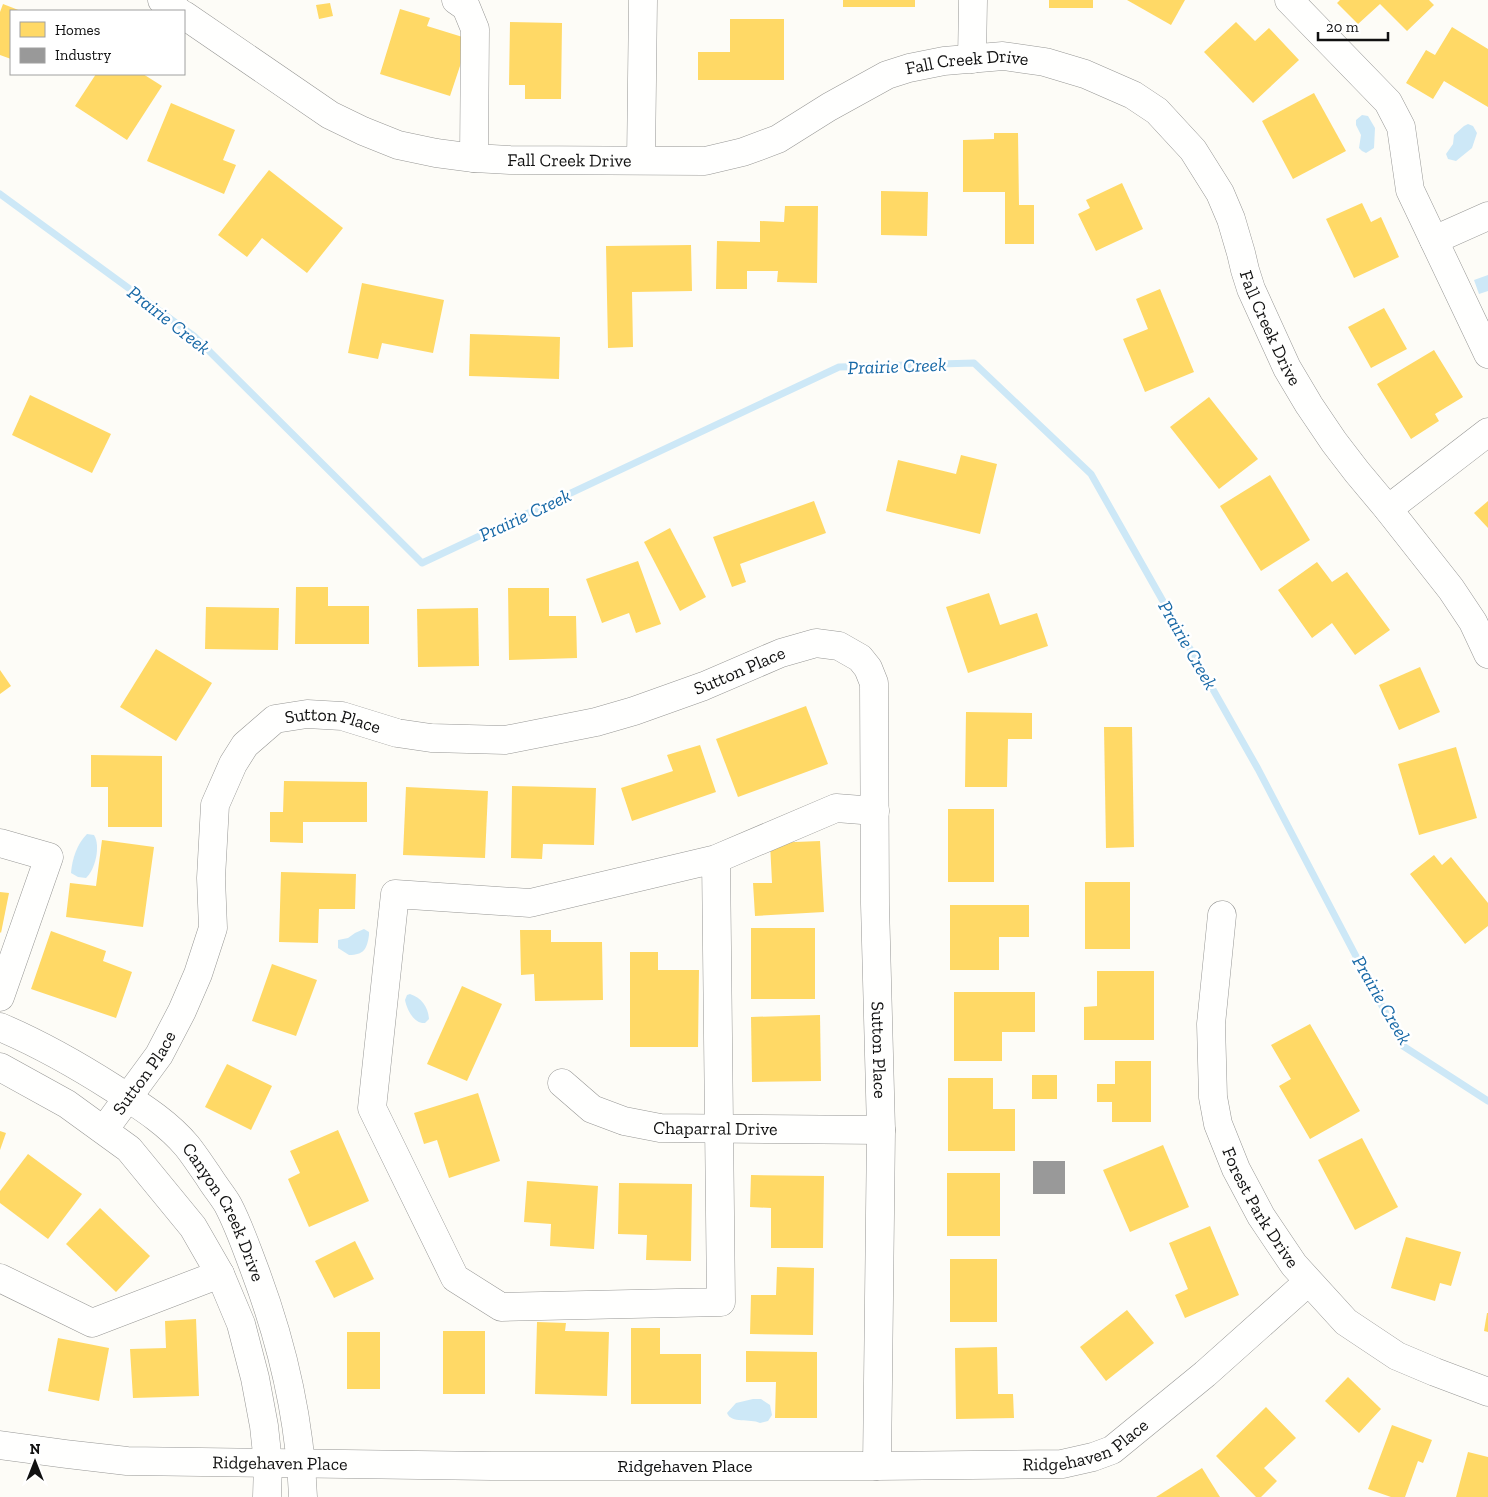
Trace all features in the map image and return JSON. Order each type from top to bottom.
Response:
[{"type":"street","points":[[162,0],[177,10]]},
{"type":"street","points":[[456,0],[466,7],[475,29],[474,158]]},
{"type":"street","points":[[640,160],[643,0]]},
{"type":"street","points":[[972,59],[973,0]]},
{"type":"street","points":[[1289,0],[1388,102],[1401,127],[1410,190],[1488,354]]},
{"type":"street","name":"Fall Creek Drive","points":[[185,16],[330,115],[398,145],[474,158],[510,160],[705,161],[743,152],[778,139],[887,75],[909,68],[944,61],[1003,56],[1037,60],[1085,74],[1133,95],[1157,111],[1193,150],[1220,193],[1251,288],[1287,368],[1309,406],[1357,472],[1451,589],[1472,622],[1488,654]]},
{"type":"street","points":[[1434,240],[1488,216]]},
{"type":"street","points":[[1388,509],[1488,432]]},
{"type":"street","name":"Sutton Place","points":[[104,1130],[159,1055],[182,1012],[198,974],[212,928],[212,839],[216,805],[224,782],[245,745],[275,719],[307,714],[342,716],[397,732],[431,738],[505,740],[596,722],[634,711],[704,686],[781,653],[816,643],[839,646],[860,658],[868,668],[874,683],[875,904],[881,1130],[877,1466]]},
{"type":"street","points":[[716,859],[721,1302],[501,1307],[455,1278],[372,1108],[395,894],[530,903],[716,859],[836,808],[875,811]]},
{"type":"street","points":[[0,843],[48,857],[0,997]]},
{"type":"street","name":"Forest Park Drive","points":[[1222,915],[1211,1024],[1212,1097],[1218,1124],[1236,1169],[1261,1216],[1294,1265],[1346,1322],[1397,1356],[1488,1392]]},
{"type":"street","name":"Canyon Creek Drive","points":[[0,1027],[20,1035],[77,1065],[164,1123],[187,1146],[228,1204],[264,1294],[281,1350],[296,1418],[302,1463],[303,1497]]},
{"type":"street","name":"Canyon Creek Drive","points":[[0,1067],[67,1104],[129,1149],[193,1227],[220,1274],[241,1324],[255,1378],[264,1426],[268,1463],[268,1497]]},
{"type":"street","name":"Chaparral Drive","points":[[562,1083],[592,1109],[624,1122],[660,1128],[881,1130]]},
{"type":"street","points":[[0,1278],[92,1323],[220,1274]]},
{"type":"street","name":"Ridgehaven Place","points":[[0,1445],[127,1461],[490,1466],[1062,1464],[1093,1457],[1112,1450],[1205,1374],[1308,1282]]},
{"type":"water","points":[[1362,115],[1368,116],[1375,128],[1374,148],[1366,153],[1359,148],[1361,135],[1356,125],[1356,120]]},
{"type":"water","points":[[1468,124],[1473,126],[1477,133],[1472,148],[1456,161],[1448,159],[1446,154],[1453,144],[1454,135]]},
{"type":"water","points":[[1488,275],[1488,291],[1479,294],[1474,280]]},
{"type":"water","points":[[87,834],[94,835],[97,851],[92,869],[86,878],[78,877],[71,873],[80,842]]},
{"type":"water","points":[[364,929],[369,932],[369,935],[364,950],[358,954],[349,955],[338,948],[338,940],[348,938]]},
{"type":"water","points":[[410,994],[418,998],[426,1007],[429,1019],[425,1023],[414,1019],[409,1012],[405,1000],[407,995]]},
{"type":"water","points":[[761,1399],[770,1405],[772,1415],[768,1421],[760,1423],[737,1420],[732,1419],[727,1413],[736,1403]]},
{"type":"building: Homes","points":[[843,0],[915,0],[915,7],[843,7]]},
{"type":"building: Homes","points":[[1049,0],[1093,0],[1093,8],[1049,8]]},
{"type":"building: Homes","points":[[1127,0],[1185,0],[1171,25]]},
{"type":"building: Homes","points":[[1340,0],[1429,0],[1434,5],[1407,31],[1380,4],[1358,24],[1337,3]]},
{"type":"building: Homes","points":[[330,3],[333,16],[319,19],[316,5]]},
{"type":"building: Homes","points":[[3,4],[18,10],[10,10],[10,59],[0,55],[0,12]]},
{"type":"building: Homes","points":[[400,9],[430,18],[427,26],[469,39],[450,96],[380,74]]},
{"type":"building: Homes","points":[[730,19],[784,19],[784,80],[698,80],[698,52],[730,52]]},
{"type":"building: Homes","points":[[510,22],[562,23],[561,99],[525,99],[525,85],[509,85]]},
{"type":"building: Homes","points":[[1236,22],[1255,41],[1269,28],[1299,60],[1253,103],[1204,52]]},
{"type":"building: Homes","points":[[1452,27],[1488,49],[1488,107],[1444,81],[1433,99],[1406,83],[1426,50],[1435,55]]},
{"type":"building: Homes","points":[[95,75],[145,75],[162,86],[127,140],[75,106]]},
{"type":"building: Homes","points":[[1314,93],[1346,151],[1293,179],[1262,121]]},
{"type":"building: Homes","points":[[171,103],[235,130],[223,160],[236,165],[224,194],[147,161]]},
{"type":"building: Homes","points":[[994,133],[1018,133],[1019,205],[1034,205],[1034,244],[1005,244],[1005,192],[963,192],[963,140],[994,139]]},
{"type":"building: Homes","points":[[269,170],[343,228],[307,273],[262,238],[247,257],[218,235]]},
{"type":"building: Homes","points":[[1122,183],[1143,229],[1096,251],[1078,214],[1090,208],[1086,200]]},
{"type":"building: Homes","points":[[881,191],[928,192],[927,236],[881,235]]},
{"type":"building: Homes","points":[[1362,203],[1371,222],[1381,217],[1399,257],[1354,278],[1326,219]]},
{"type":"building: Homes","points":[[785,206],[818,206],[817,283],[777,282],[778,271],[747,271],[747,289],[716,289],[717,241],[760,242],[760,221],[784,222]]},
{"type":"building: Homes","points":[[691,245],[692,291],[632,292],[633,347],[608,348],[606,246]]},
{"type":"building: Homes","points":[[362,283],[444,300],[433,353],[382,343],[378,359],[348,353]]},
{"type":"building: Homes","points":[[1160,289],[1194,372],[1145,392],[1123,339],[1148,329],[1136,299]]},
{"type":"building: Homes","points":[[1384,308],[1407,349],[1371,368],[1348,327]]},
{"type":"building: Homes","points":[[470,334],[560,337],[559,379],[469,376]]},
{"type":"building: Homes","points":[[1434,350],[1463,397],[1435,414],[1439,421],[1411,439],[1377,384]]},
{"type":"building: Homes","points":[[30,395],[111,434],[92,473],[12,435]]},
{"type":"building: Homes","points":[[1209,397],[1258,459],[1219,489],[1170,427]]},
{"type":"building: Homes","points":[[961,455],[997,464],[980,534],[886,511],[898,460],[956,474]]},
{"type":"building: Homes","points":[[1270,475],[1310,540],[1261,571],[1220,506]]},
{"type":"building: Homes","points":[[814,501],[826,533],[740,564],[746,582],[732,587],[713,537]]},
{"type":"building: Homes","points":[[1488,501],[1488,528],[1474,513]]},
{"type":"building: Homes","points":[[670,528],[706,597],[680,611],[644,542]]},
{"type":"building: Homes","points":[[638,561],[661,624],[636,633],[629,613],[602,623],[586,579]]},
{"type":"building: Homes","points":[[1317,562],[1332,582],[1347,572],[1390,630],[1355,655],[1332,623],[1312,638],[1278,590]]},
{"type":"building: Homes","points":[[296,587],[328,587],[328,606],[369,606],[369,644],[295,644]]},
{"type":"building: Homes","points":[[508,588],[549,588],[549,616],[576,616],[577,658],[509,660]]},
{"type":"building: Homes","points":[[989,593],[1000,625],[1037,613],[1048,646],[968,673],[946,607]]},
{"type":"building: Homes","points":[[206,607],[279,608],[278,650],[205,649]]},
{"type":"building: Homes","points":[[478,608],[479,666],[418,667],[417,609]]},
{"type":"building: Homes","points":[[156,649],[212,683],[176,741],[120,707]]},
{"type":"building: Homes","points":[[1420,667],[1440,712],[1399,730],[1379,685]]},
{"type":"building: Homes","points":[[0,670],[11,686],[0,694]]},
{"type":"building: Homes","points":[[806,706],[828,764],[738,797],[716,739]]},
{"type":"building: Homes","points":[[966,712],[1032,713],[1032,739],[1008,739],[1007,787],[965,787]]},
{"type":"building: Homes","points":[[1104,727],[1132,727],[1134,847],[1106,848]]},
{"type":"building: Homes","points":[[700,745],[716,792],[632,821],[621,788],[673,771],[667,755]]},
{"type":"building: Homes","points":[[1456,747],[1477,818],[1419,835],[1398,764]]},
{"type":"building: Homes","points":[[91,755],[162,756],[162,827],[108,827],[108,787],[91,787]]},
{"type":"building: Homes","points":[[284,781],[367,782],[367,822],[303,822],[303,843],[270,842],[270,812],[283,812]]},
{"type":"building: Homes","points":[[512,786],[596,788],[594,845],[543,844],[542,859],[511,858]]},
{"type":"building: Homes","points":[[406,787],[488,791],[485,858],[403,855]]},
{"type":"building: Homes","points":[[948,809],[994,809],[994,882],[948,882]]},
{"type":"building: Homes","points":[[102,840],[154,847],[143,927],[66,917],[70,883],[96,886]]},
{"type":"building: Homes","points":[[820,841],[824,912],[755,916],[753,883],[772,883],[770,843]]},
{"type":"building: Homes","points":[[1434,855],[1442,865],[1451,857],[1488,903],[1488,926],[1465,944],[1410,874]]},
{"type":"building: Homes","points":[[281,872],[356,874],[355,909],[319,909],[318,943],[279,942]]},
{"type":"building: Homes","points":[[1085,882],[1130,882],[1130,949],[1085,949]]},
{"type":"building: Homes","points":[[0,892],[9,893],[1,933],[0,932]]},
{"type":"building: Homes","points":[[950,905],[1029,905],[1029,937],[999,937],[999,970],[950,970]]},
{"type":"building: Homes","points":[[751,928],[815,928],[815,999],[751,999]]},
{"type":"building: Homes","points":[[520,930],[551,930],[551,942],[602,942],[603,1000],[535,1001],[534,974],[521,975]]},
{"type":"building: Homes","points":[[51,931],[106,951],[103,961],[132,972],[116,1018],[31,989]]},
{"type":"building: Homes","points":[[630,952],[658,952],[658,970],[699,970],[698,1047],[630,1047]]},
{"type":"building: Homes","points":[[272,964],[317,980],[296,1036],[252,1021]]},
{"type":"building: Homes","points":[[1097,971],[1154,971],[1154,1040],[1084,1040],[1084,1007],[1097,1006]]},
{"type":"building: Homes","points":[[462,986],[502,1004],[467,1081],[427,1064]]},
{"type":"building: Homes","points":[[954,992],[1035,992],[1035,1032],[1002,1032],[1002,1061],[954,1061]]},
{"type":"building: Homes","points":[[820,1015],[821,1081],[752,1082],[751,1017]]},
{"type":"building: Homes","points":[[1310,1024],[1360,1111],[1310,1139],[1279,1086],[1291,1079],[1271,1045]]},
{"type":"building: Homes","points":[[1115,1061],[1151,1061],[1151,1122],[1112,1122],[1112,1102],[1097,1102],[1097,1084],[1115,1084]]},
{"type":"building: Homes","points":[[227,1064],[272,1086],[251,1130],[205,1107]]},
{"type":"building: Homes","points":[[1032,1075],[1057,1075],[1057,1099],[1032,1099]]},
{"type":"building: Homes","points":[[948,1078],[993,1078],[993,1109],[1015,1109],[1015,1151],[948,1151]]},
{"type":"building: Homes","points":[[478,1093],[500,1161],[449,1178],[437,1140],[424,1144],[414,1113]]},
{"type":"building: Homes","points":[[338,1130],[369,1201],[309,1227],[288,1179],[300,1173],[290,1151]]},
{"type":"building: Homes","points":[[0,1131],[6,1133],[0,1150]]},
{"type":"building: Homes","points":[[1362,1138],[1398,1207],[1355,1230],[1318,1160]]},
{"type":"building: Homes","points":[[1163,1145],[1189,1207],[1130,1232],[1103,1170]]},
{"type":"building: Homes","points":[[28,1154],[82,1194],[48,1239],[0,1203],[0,1191]]},
{"type":"building: Homes","points":[[947,1173],[1000,1173],[1000,1236],[947,1236]]},
{"type":"building: Homes","points":[[751,1175],[824,1176],[823,1248],[771,1248],[771,1208],[750,1207]]},
{"type":"building: Homes","points":[[527,1181],[598,1186],[594,1249],[550,1246],[551,1224],[524,1222]]},
{"type":"building: Homes","points":[[619,1183],[692,1184],[691,1261],[646,1260],[647,1235],[618,1234]]},
{"type":"building: Homes","points":[[100,1208],[150,1256],[116,1292],[66,1244]]},
{"type":"building: Homes","points":[[1210,1226],[1239,1295],[1185,1318],[1175,1295],[1188,1289],[1169,1243]]},
{"type":"building: Homes","points":[[1406,1237],[1461,1252],[1451,1286],[1440,1283],[1435,1301],[1391,1288]]},
{"type":"building: Homes","points":[[355,1241],[374,1279],[334,1298],[315,1261]]},
{"type":"building: Homes","points":[[950,1259],[997,1259],[997,1322],[950,1322]]},
{"type":"building: Homes","points":[[777,1267],[814,1268],[813,1335],[750,1334],[751,1295],[776,1295]]},
{"type":"building: Homes","points":[[1127,1310],[1154,1343],[1106,1381],[1080,1347]]},
{"type":"building: Homes","points":[[1488,1313],[1488,1332],[1484,1331]]},
{"type":"building: Homes","points":[[196,1319],[199,1396],[133,1398],[130,1349],[166,1348],[165,1321]]},
{"type":"building: Homes","points":[[537,1322],[566,1323],[565,1331],[609,1332],[607,1396],[535,1394]]},
{"type":"building: Homes","points":[[631,1328],[660,1328],[660,1354],[701,1354],[701,1404],[631,1404]]},
{"type":"building: Homes","points":[[443,1331],[485,1331],[485,1394],[443,1394]]},
{"type":"building: Homes","points":[[347,1332],[380,1332],[380,1389],[347,1389]]},
{"type":"building: Homes","points":[[58,1338],[109,1348],[99,1401],[48,1391]]},
{"type":"building: Homes","points":[[997,1347],[998,1394],[1013,1394],[1014,1418],[956,1419],[955,1348]]},
{"type":"building: Homes","points":[[746,1351],[817,1352],[817,1418],[775,1418],[776,1382],[746,1382]]},
{"type":"building: Homes","points":[[1348,1377],[1381,1409],[1359,1433],[1325,1401]]},
{"type":"building: Homes","points":[[1266,1407],[1296,1438],[1264,1468],[1277,1481],[1261,1497],[1256,1497],[1216,1456]]},
{"type":"building: Homes","points":[[1392,1425],[1432,1440],[1423,1463],[1418,1461],[1405,1497],[1391,1497],[1368,1489]]},
{"type":"building: Homes","points":[[1468,1452],[1488,1457],[1488,1497],[1456,1497]]},
{"type":"building: Homes","points":[[1202,1468],[1220,1497],[1156,1497]]},
{"type":"building: Industry","points":[[1033,1161],[1065,1161],[1065,1194],[1033,1194]]},
{"type":"waterway","name":"Prairie Creek","points":[[0,194],[194,336],[422,563],[839,367],[974,363],[1091,474],[1258,769],[1403,1046],[1488,1101]]}]
